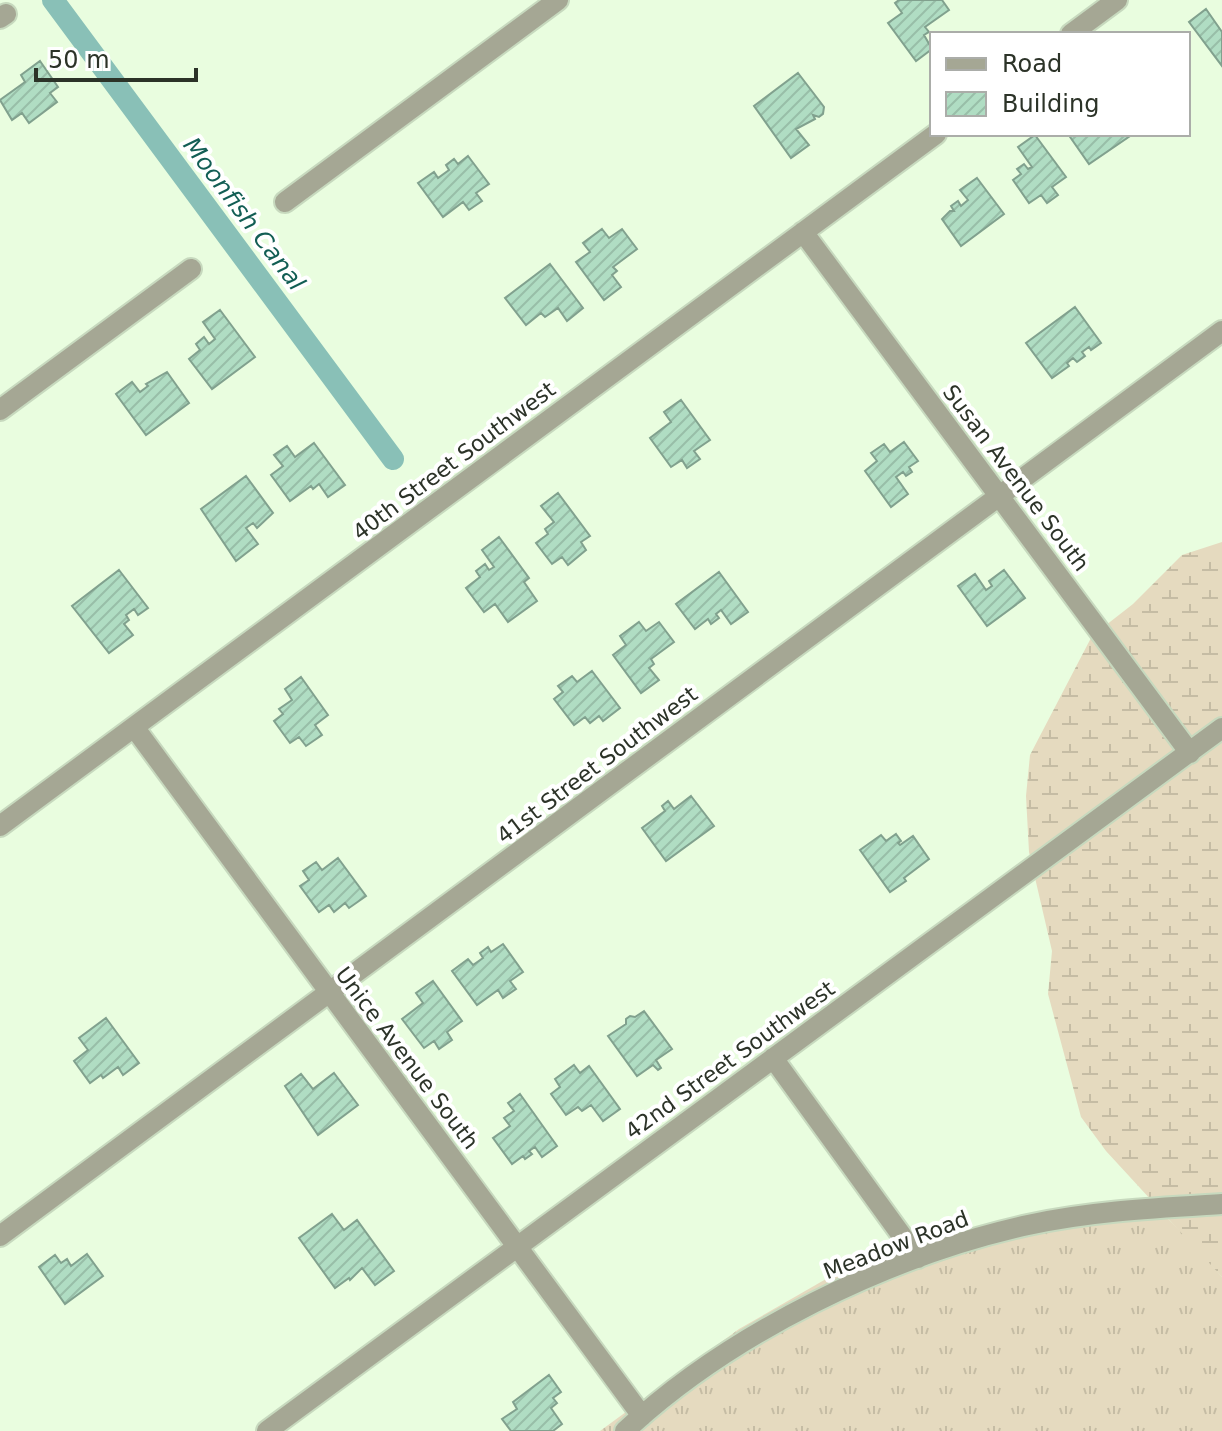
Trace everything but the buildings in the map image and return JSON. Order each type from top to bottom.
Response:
[{"type":"street","points":[[285,202],[558,0]]},
{"type":"street","points":[[1074,32],[1117,0]]},
{"type":"street","name":"40th Street Southwest","points":[[0,826],[933,136]]},
{"type":"street","name":"Susan Avenue South","points":[[803,232],[1190,753]]},
{"type":"street","points":[[0,410],[191,269]]},
{"type":"street","name":"41st Street Southwest","points":[[0,1236],[1222,331]]},
{"type":"street","name":"Unice Avenue South","points":[[134,727],[642,1416]]},
{"type":"street","name":"42nd Street Southwest","points":[[267,1431],[1222,728]]},
{"type":"street","points":[[773,1058],[918,1258]]},
{"type":"street","name":"Meadow Road","points":[[625,1431],[682,1385],[763,1331],[843,1289],[918,1258],[1028,1225],[1085,1215],[1222,1204]]},
{"type":"green space","points":[[1222,542],[1222,1277],[1106,1151],[1081,1117],[1048,994],[1052,951],[1029,852],[1026,796],[1030,755],[1092,636],[1133,604],[1182,555]]},
{"type":"green space","points":[[1162,1213],[1222,1277],[1222,1431],[600,1431],[739,1329],[840,1271],[958,1235]]},
{"type":"waterway","name":"Moonfish Canal","points":[[53,0],[393,459]]}]
